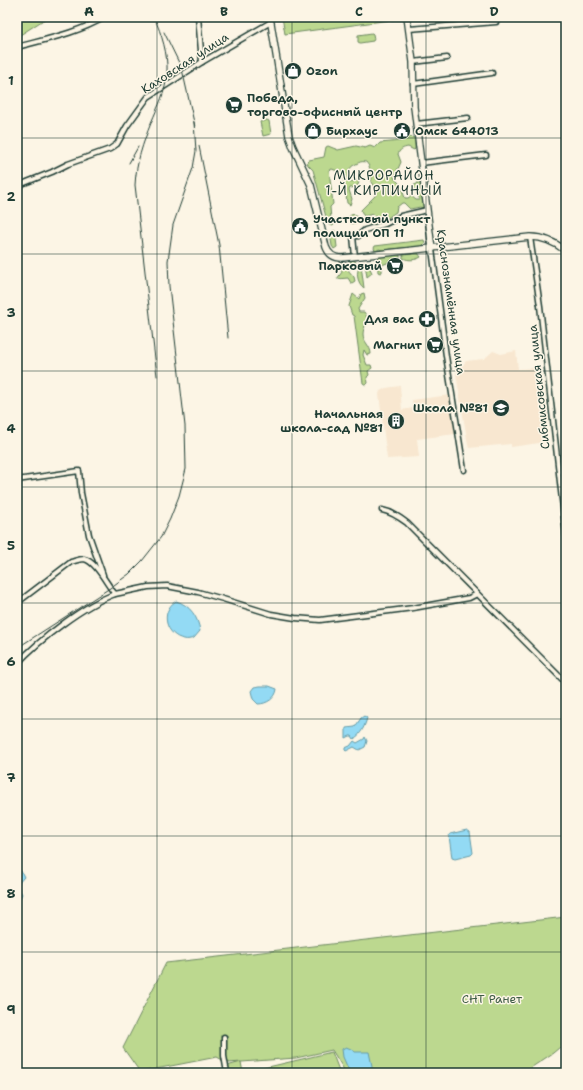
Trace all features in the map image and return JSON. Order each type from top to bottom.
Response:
[{"type":"main road","name":"Краснознамённая улица","points":[[407,17],[413,62],[414,107],[432,248]]},
{"type":"main road","points":[[271,20],[289,136],[292,147],[311,185],[326,247],[331,256],[339,258],[355,257],[530,237],[546,239],[566,251]]},
{"type":"street","points":[[17,47],[71,33],[89,26],[105,17]]},
{"type":"street","points":[[198,17],[202,62]]},
{"type":"street","name":"Каховская улица","points":[[17,186],[68,164],[114,147],[148,97],[271,20]]},
{"type":"street","points":[[409,29],[496,22]]},
{"type":"street","points":[[413,62],[447,58]]},
{"type":"street","points":[[414,84],[492,73]]},
{"type":"street","points":[[416,124],[468,118]]},
{"type":"street","points":[[421,163],[486,155]]},
{"type":"street","points":[[355,257],[352,236],[358,236],[365,230],[385,224],[401,216],[427,210]]},
{"type":"street","name":"Сибмисовская улица","points":[[530,237],[540,306],[566,535]]},
{"type":"street","name":"Краснознамённая улица","points":[[432,248],[461,460],[464,470]]},
{"type":"street","points":[[17,480],[79,471],[81,493],[89,535],[104,578]]},
{"type":"street","points":[[382,510],[397,515],[408,523],[566,682]]},
{"type":"street","points":[[17,603],[71,562],[80,559],[86,559],[93,564],[115,594]]},
{"type":"street","points":[[17,664],[27,653],[95,602],[115,594],[148,587],[167,586],[217,597],[271,614],[320,620],[413,608],[468,598],[477,594]]},
{"type":"street","points":[[224,1037],[224,1056],[227,1073]]},
{"type":"shaded area","name":"Школа №81","points":[[493,351],[501,354],[516,351],[518,369],[535,368],[546,442],[511,447],[511,444],[469,448],[456,374],[466,361],[484,359]]},
{"type":"shaded area","points":[[400,386],[402,410],[413,408],[412,400],[450,395],[455,434],[417,439],[419,457],[387,459],[379,394],[380,391],[386,388]]},
{"type":"green space","points":[[17,17],[48,17],[17,37]]},
{"type":"green space","points":[[282,17],[406,17],[406,18],[285,34]]},
{"type":"green space","points":[[372,33],[374,39],[373,41],[358,42],[358,35]]},
{"type":"green space","points":[[267,120],[269,121],[271,134],[263,136],[260,122]]},
{"type":"green space","points":[[410,137],[415,138],[415,149],[414,150],[408,147],[403,148],[400,151],[398,154],[401,162],[394,178],[400,184],[405,198],[411,196],[416,200],[419,200],[419,198],[412,186],[420,181],[425,209],[420,207],[410,209],[402,203],[397,207],[396,212],[384,221],[370,225],[369,221],[375,217],[374,215],[365,216],[361,210],[375,196],[376,190],[371,182],[372,177],[369,166],[366,162],[360,162],[351,167],[349,171],[347,181],[350,182],[357,180],[359,182],[357,187],[350,188],[349,190],[352,199],[350,205],[347,203],[343,173],[332,169],[329,170],[333,204],[330,207],[331,219],[335,222],[333,226],[328,224],[313,170],[307,162],[309,160],[324,157],[326,147],[328,146],[338,150],[356,146],[365,148],[370,146],[375,148],[380,143],[400,141]]},
{"type":"green space","points":[[351,215],[355,215],[357,219],[355,223],[351,223],[349,221],[349,217]]},
{"type":"green space","points":[[334,230],[337,247],[334,249],[330,234]]},
{"type":"green space","points":[[424,240],[425,243],[422,246],[382,250],[379,249],[376,251],[374,248],[375,246]]},
{"type":"green space","points":[[418,253],[421,257],[417,259],[410,260],[403,258],[403,255]]},
{"type":"green space","points":[[400,255],[399,260],[382,265],[382,272],[378,272],[377,257]]},
{"type":"green space","points":[[355,261],[356,265],[348,270],[354,277],[355,281],[351,283],[348,278],[337,279],[342,272],[342,270],[337,268],[339,263],[347,264]]},
{"type":"green space","points":[[367,261],[372,273],[367,277],[365,263]]},
{"type":"green space","points":[[361,265],[364,288],[358,280],[357,274]]},
{"type":"green space","points":[[364,293],[365,298],[358,309],[359,312],[364,312],[367,318],[363,331],[363,337],[371,351],[371,354],[367,355],[364,350],[363,355],[367,365],[371,365],[372,368],[368,371],[368,383],[366,385],[363,383],[354,316],[352,315],[349,306],[353,294],[359,299],[361,294]]},
{"type":"green space","name":"СНТ Ранет","points":[[566,917],[566,1042],[553,1053],[523,1073],[346,1073],[332,1050],[296,1058],[228,1063],[217,1057],[140,1072],[123,1048],[166,963]]},
{"type":"green space","points":[[332,1052],[340,1073],[243,1073]]},
{"type":"green space","points":[[241,1062],[243,1073],[230,1073],[227,1066]]},
{"type":"water","points":[[176,601],[185,605],[195,616],[200,631],[194,638],[186,639],[178,637],[169,629],[166,617],[171,606]]},
{"type":"water","points":[[269,686],[277,689],[273,698],[265,703],[258,704],[253,699],[251,691],[254,687]]},
{"type":"water","points":[[364,716],[367,718],[359,735],[354,739],[352,736],[346,738],[346,728],[355,727]]},
{"type":"water","points":[[365,737],[367,741],[365,747],[359,750],[354,747],[346,751],[345,750],[345,748],[350,746],[354,741],[357,743]]},
{"type":"water","points":[[467,830],[470,832],[473,853],[471,855],[455,859],[452,858],[450,834]]},
{"type":"water","points":[[17,868],[21,871],[24,877],[17,885]]},
{"type":"water","points":[[17,885],[22,894],[20,898],[17,898]]},
{"type":"water","points":[[346,1047],[355,1052],[369,1052],[372,1073],[350,1073],[343,1057],[342,1049]]},
{"type":"railway","points":[[154,17],[162,38],[167,73],[161,99],[140,153],[135,185],[157,376]]},
{"type":"railway","points":[[164,32],[182,69],[195,127]]},
{"type":"railway","points":[[17,648],[110,588],[129,574],[142,561],[161,537],[179,496],[186,469],[185,426],[169,286],[168,261],[173,225],[193,168],[196,151],[194,122]]},
{"type":"railway","points":[[199,146],[219,245],[228,338]]},
{"type":"railway","points":[[129,163],[138,147]]},
{"type":"railway","points":[[560,1073],[566,1069]]},
{"type":"place","name":"Ozon","points":[[293,71]]},
{"type":"place","name":"Победа, торгово-офисный центр","points":[[234,105]]},
{"type":"place","name":"Бирхаус","points":[[313,131]]},
{"type":"place","name":"Омск 644013","points":[[402,131]]},
{"type":"place","name":"Участковый пункт полиции ОП 11","points":[[300,226]]},
{"type":"place","name":"Парковый","points":[[395,266]]},
{"type":"place","name":"Для вас","points":[[427,319]]},
{"type":"place","name":"Магнит","points":[[435,345]]},
{"type":"place","name":"Школа №81","points":[[501,408]]},
{"type":"place","name":"Начальная школа-сад №81","points":[[396,421]]},
{"type":"district","name":"МИКРОРАЙОН 1-Й КИРПИЧНЫЙ","points":[[384,182]]}]
